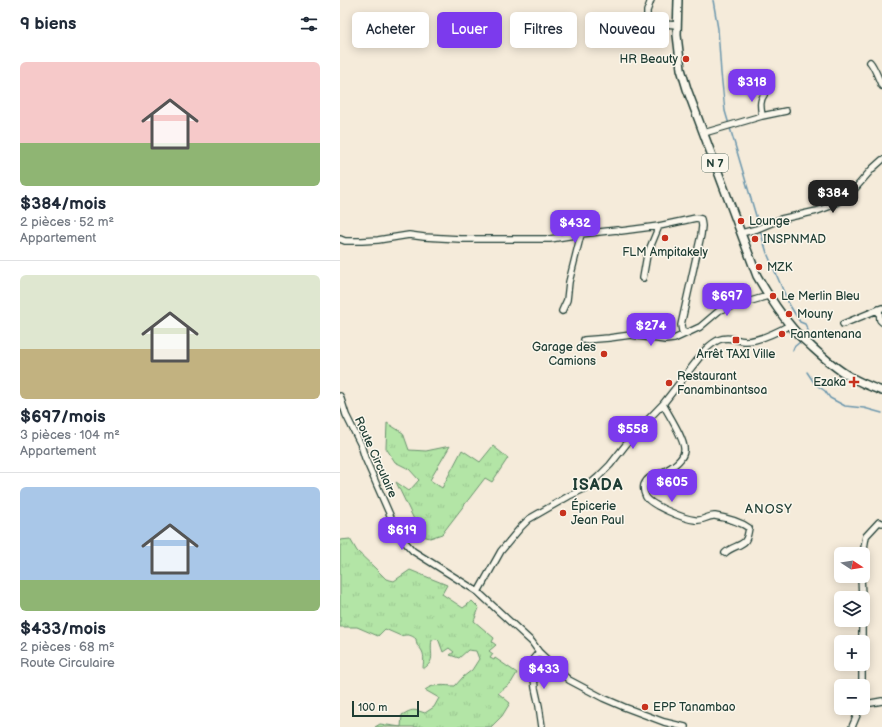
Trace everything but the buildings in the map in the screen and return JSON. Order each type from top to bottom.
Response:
[{"type":"main road","name":"N 7","points":[[678,0],[677,35],[681,69],[757,276],[768,296],[795,332],[804,341],[830,364],[868,386],[882,391]]},
{"type":"street","points":[[651,0],[647,11],[647,19],[651,23],[677,25]]},
{"type":"street","points":[[870,62],[872,63],[882,86]]},
{"type":"street","points":[[762,116],[761,99],[764,95]]},
{"type":"street","points":[[704,134],[762,116],[786,111]]},
{"type":"street","points":[[741,233],[759,228],[781,219],[817,211],[838,202],[853,191],[882,160]]},
{"type":"street","points":[[340,239],[345,241],[378,240],[409,235],[460,239],[547,239],[659,226],[696,218],[701,219],[701,235],[681,325],[682,331],[687,333]]},
{"type":"street","points":[[643,278],[647,255],[659,226]]},
{"type":"street","points":[[562,311],[567,300],[569,282],[581,234]]},
{"type":"street","points":[[584,340],[631,335],[665,340],[674,339],[700,326],[720,310],[768,296]]},
{"type":"street","points":[[843,324],[880,308],[880,320],[882,322]]},
{"type":"street","points":[[478,592],[501,551],[521,527],[529,519],[584,489],[598,477],[610,465],[635,433],[663,404],[714,342],[722,338],[732,338],[746,341],[751,340],[778,332],[790,325]]},
{"type":"street","name":"Route Circulaire","points":[[340,396],[346,415],[361,445],[365,458],[393,522],[404,541],[413,551],[478,592],[532,642],[539,652],[569,680],[624,707],[664,722],[685,727]]},
{"type":"street","points":[[663,404],[674,423],[685,450],[677,463],[650,477],[645,483],[643,489],[646,498],[667,511],[695,520],[702,520],[713,516],[739,522],[749,528],[745,542],[729,549],[725,553]]},
{"type":"street","points":[[864,547],[866,536],[879,522],[882,523]]},
{"type":"street","points":[[539,652],[533,659],[532,669],[542,727]]},
{"type":"street","points":[[870,703],[882,701]]},
{"type":"street","points":[[852,727],[857,715]]},
{"type":"green space","points":[[387,423],[403,433],[409,450],[426,451],[450,446],[430,480],[442,488],[462,450],[480,462],[493,446],[508,458],[492,482],[485,478],[442,534],[430,538],[422,536],[396,482],[409,491],[419,480],[409,469],[395,462],[386,448]]},
{"type":"green space","points":[[350,539],[357,551],[386,579],[394,581],[410,570],[447,585],[442,594],[463,608],[472,601],[479,608],[474,621],[494,638],[492,642],[496,645],[489,651],[493,654],[490,658],[494,660],[495,658],[517,673],[511,683],[498,693],[510,703],[502,716],[491,727],[401,727],[402,715],[413,710],[425,713],[434,707],[439,698],[425,690],[432,686],[455,686],[472,670],[479,659],[476,651],[468,650],[459,658],[450,655],[454,652],[449,648],[443,652],[437,639],[432,640],[431,660],[430,663],[423,669],[423,653],[417,645],[416,639],[413,637],[407,635],[401,636],[385,629],[378,636],[357,627],[340,627],[340,540]]},
{"type":"green space","points":[[380,724],[401,727],[375,727]]},
{"type":"waterway","points":[[713,0],[718,29],[725,111],[759,226]]},
{"type":"waterway","points":[[760,230],[767,253],[789,304],[800,322],[805,324],[808,330],[806,337]]},
{"type":"waterway","points":[[793,350],[794,347],[800,342]]},
{"type":"waterway","points":[[807,372],[815,384],[825,391],[830,398],[845,406],[864,408],[882,413]]},
{"type":"place","name":"HR Beauty","points":[[686,59]]},
{"type":"place","name":"Lounge","points":[[741,221]]},
{"type":"place","name":"FLM Ampitakely","points":[[665,238]]},
{"type":"place","name":"INSPNMAD","points":[[755,239]]},
{"type":"place","name":"MZK","points":[[759,267]]},
{"type":"place","name":"Le Merlin Bleu","points":[[773,296]]},
{"type":"place","name":"Mouny","points":[[789,314]]},
{"type":"place","name":"Fanantenana","points":[[782,334]]},
{"type":"place","name":"Arrêt TAXI Ville","points":[[736,340]]},
{"type":"place","name":"Garage des Camions","points":[[604,354]]},
{"type":"place","name":"Ezaka","points":[[854,382]]},
{"type":"place","name":"Restaurant Fanambinantsoa","points":[[669,383]]},
{"type":"place","name":"Épicerie Jean Paul","points":[[563,513]]},
{"type":"place","name":"EPP Tanambao","points":[[645,707]]},
{"type":"district","name":"ISADA","points":[[598,484]]},
{"type":"district","name":"ANOSY","points":[[769,508]]}]
